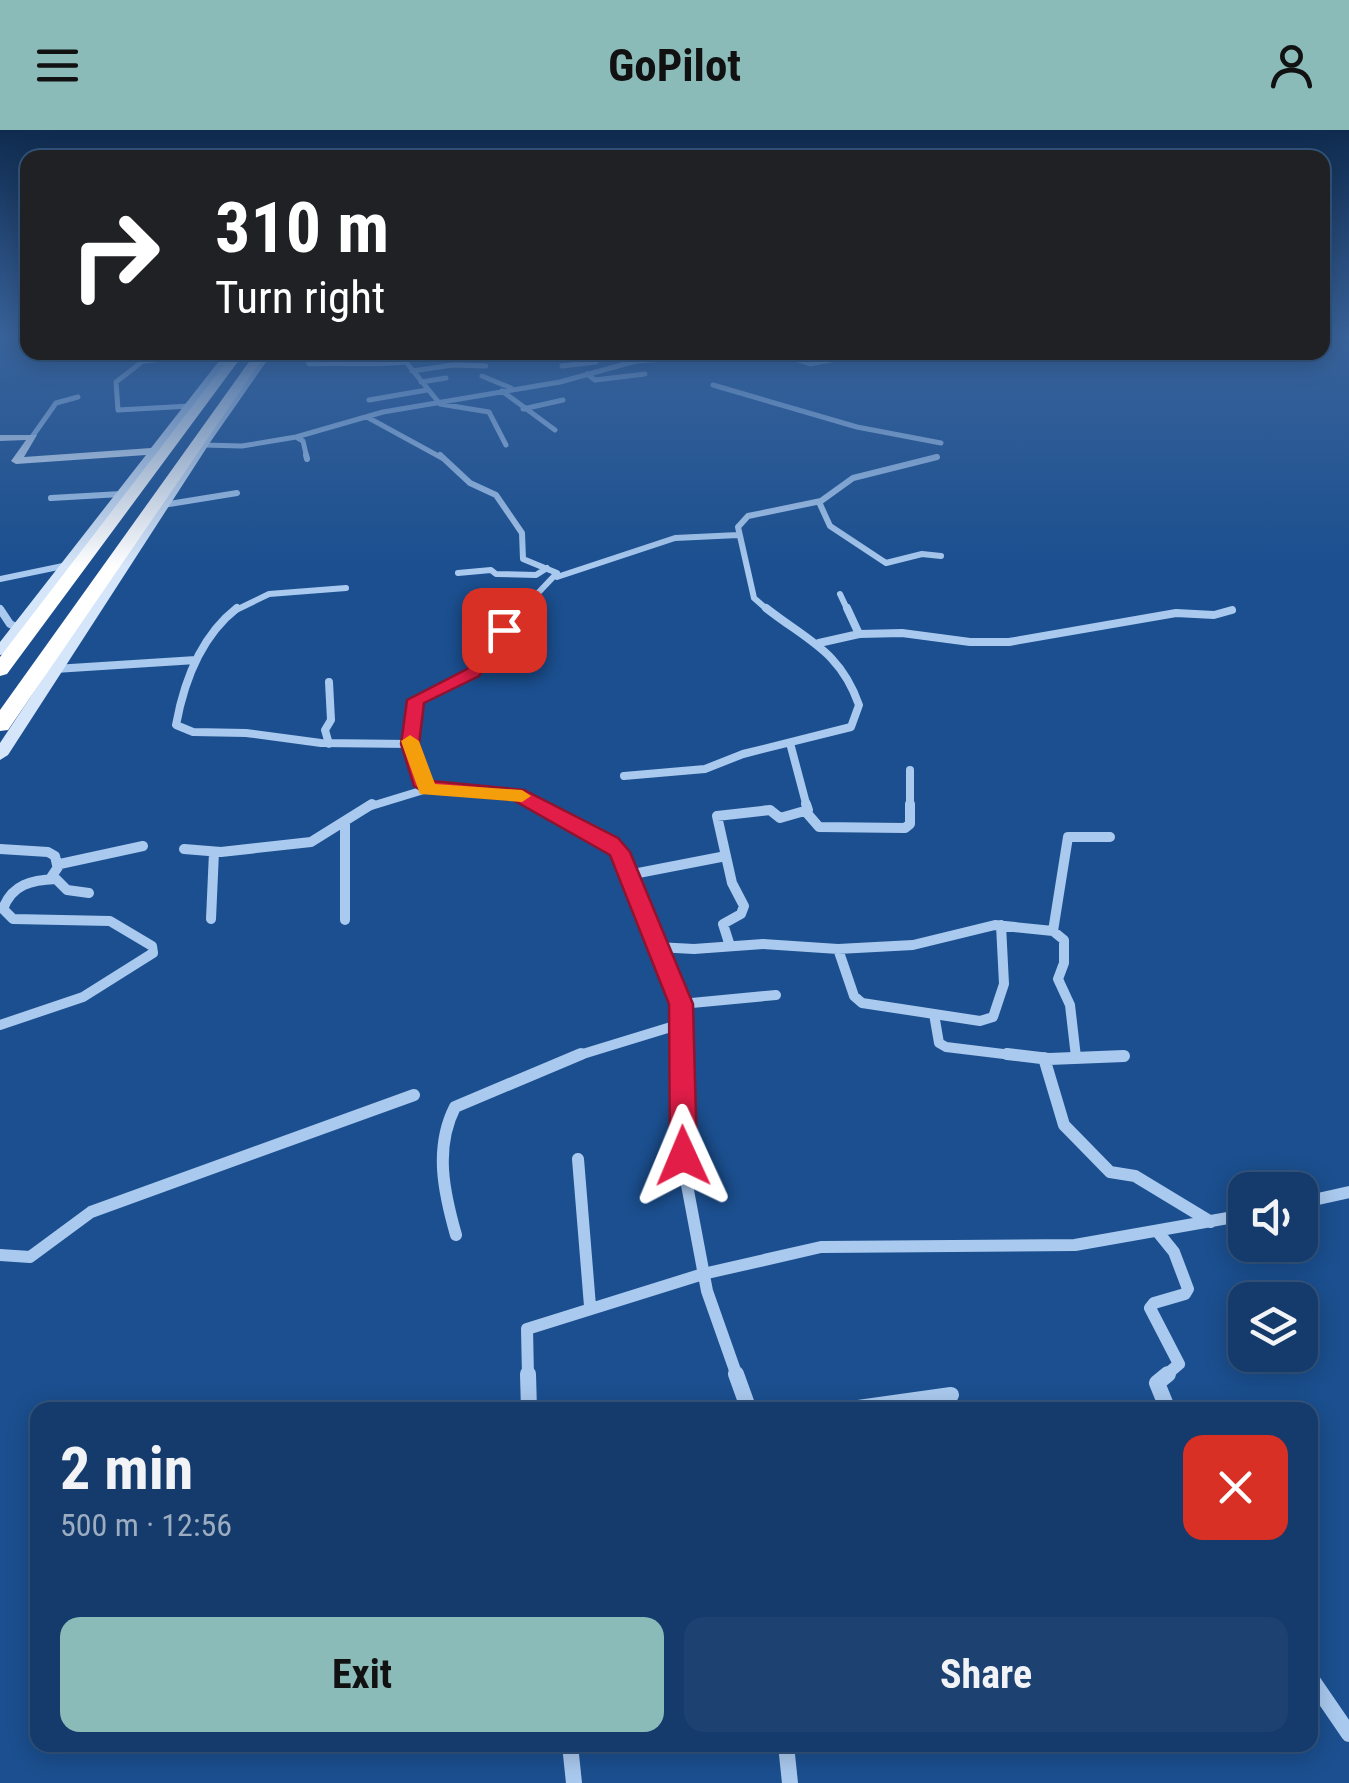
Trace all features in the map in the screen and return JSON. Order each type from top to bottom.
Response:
[{"type":"highway","points":[[0,670],[193,414]]},
{"type":"highway","points":[[0,725],[217,414]]},
{"type":"street","points":[[48,414],[15,461],[155,451]]},
{"type":"street","points":[[0,650],[184,414]]},
{"type":"street","points":[[0,755],[224,414]]},
{"type":"street","points":[[204,444],[242,446],[296,437],[378,414]]},
{"type":"street","points":[[489,414],[506,444]]},
{"type":"street","points":[[531,414],[555,430]]},
{"type":"street","points":[[813,414],[940,443]]},
{"type":"street","points":[[367,417],[428,446],[470,483],[496,495],[522,532],[523,560],[547,568],[557,577]]},
{"type":"street","points":[[0,438],[32,436]]},
{"type":"street","points":[[296,437],[303,441],[307,459]]},
{"type":"street","points":[[624,776],[705,769],[743,754],[847,729],[858,710],[848,674],[820,643],[754,598],[739,524],[748,516],[819,502],[854,478],[909,468],[937,456]]},
{"type":"street","points":[[163,505],[237,493]]},
{"type":"street","points":[[51,498],[121,494]]},
{"type":"street","points":[[819,502],[830,526],[846,532],[886,563],[922,554],[941,556]]},
{"type":"street","points":[[427,790],[410,744],[418,698],[473,673],[504,630],[557,577],[675,538],[738,534]]},
{"type":"street","points":[[0,579],[64,566]]},
{"type":"street","points":[[458,573],[491,570],[496,574],[536,575],[547,568]]},
{"type":"street","points":[[346,588],[266,595],[230,612],[196,660],[176,721],[179,728],[329,744],[410,744]]},
{"type":"street","points":[[840,594],[860,634]]},
{"type":"street","points":[[0,609],[10,624],[18,628]]},
{"type":"street","points":[[820,643],[860,634],[1009,642],[1176,614],[1214,615],[1232,610]]},
{"type":"street","points":[[55,670],[196,660]]},
{"type":"street","points":[[329,744],[325,730],[330,720],[330,682]]},
{"type":"street","points":[[790,743],[806,812]]},
{"type":"street","points":[[806,812],[818,827],[905,828],[910,824],[910,770]]},
{"type":"street","points":[[184,848],[214,852],[311,842],[374,803],[427,790],[510,793],[527,798],[611,843],[620,852],[681,1004],[682,1146],[704,1274],[746,1402]]},
{"type":"street","points":[[730,946],[723,924],[742,914],[744,906],[732,883],[718,816],[722,812],[770,810],[780,818],[806,812]]},
{"type":"street","points":[[345,822],[345,920]]},
{"type":"street","points":[[1053,931],[1068,838],[1110,837]]},
{"type":"street","points":[[57,865],[143,846]]},
{"type":"street","points":[[0,850],[48,852],[55,856],[57,865],[50,879]]},
{"type":"street","points":[[211,919],[214,852]]},
{"type":"street","points":[[628,875],[726,856]]},
{"type":"street","points":[[0,1025],[83,997],[154,949],[110,921],[12,919],[2,909],[18,886],[50,879],[58,880],[70,892],[89,894]]},
{"type":"street","points":[[657,947],[838,949],[922,944],[1001,925],[1053,931],[1064,940],[1064,963],[1058,982],[1070,1005],[1076,1058]]},
{"type":"street","points":[[838,949],[856,1000],[980,1022],[994,1017],[1004,984],[1001,925]]},
{"type":"street","points":[[681,1004],[776,994]]},
{"type":"street","points":[[934,1014],[942,1046],[1044,1058],[1124,1056]]},
{"type":"street","points":[[456,1235],[441,1182],[450,1117],[456,1108],[582,1052],[684,1023]]},
{"type":"street","points":[[1044,1058],[1064,1125],[1110,1172],[1135,1176],[1211,1222]]},
{"type":"street","points":[[0,1255],[30,1257],[91,1212],[414,1095]]},
{"type":"street","points":[[578,1159],[590,1306]]},
{"type":"street","points":[[1318,1199],[1349,1193]]},
{"type":"street","points":[[529,1402],[527,1329],[590,1306],[704,1274],[838,1246],[1043,1246],[1228,1218]]},
{"type":"street","points":[[1157,1231],[1174,1252],[1188,1289],[1185,1294],[1154,1303],[1150,1308],[1179,1364],[1157,1383],[1165,1402]]},
{"type":"street","points":[[901,1402],[951,1395]]},
{"type":"street","points":[[1318,1689],[1349,1734]]},
{"type":"street","points":[[571,1752],[574,1783]]},
{"type":"street","points":[[787,1752],[790,1783]]},
{"type":"slow traffic","points":[[410,741],[427,790],[522,796]]},
{"type":"route","points":[[504,630],[473,673],[416,700],[410,744],[424,786],[427,790],[518,794],[611,843],[620,852],[681,1004],[683,1156]]}]
